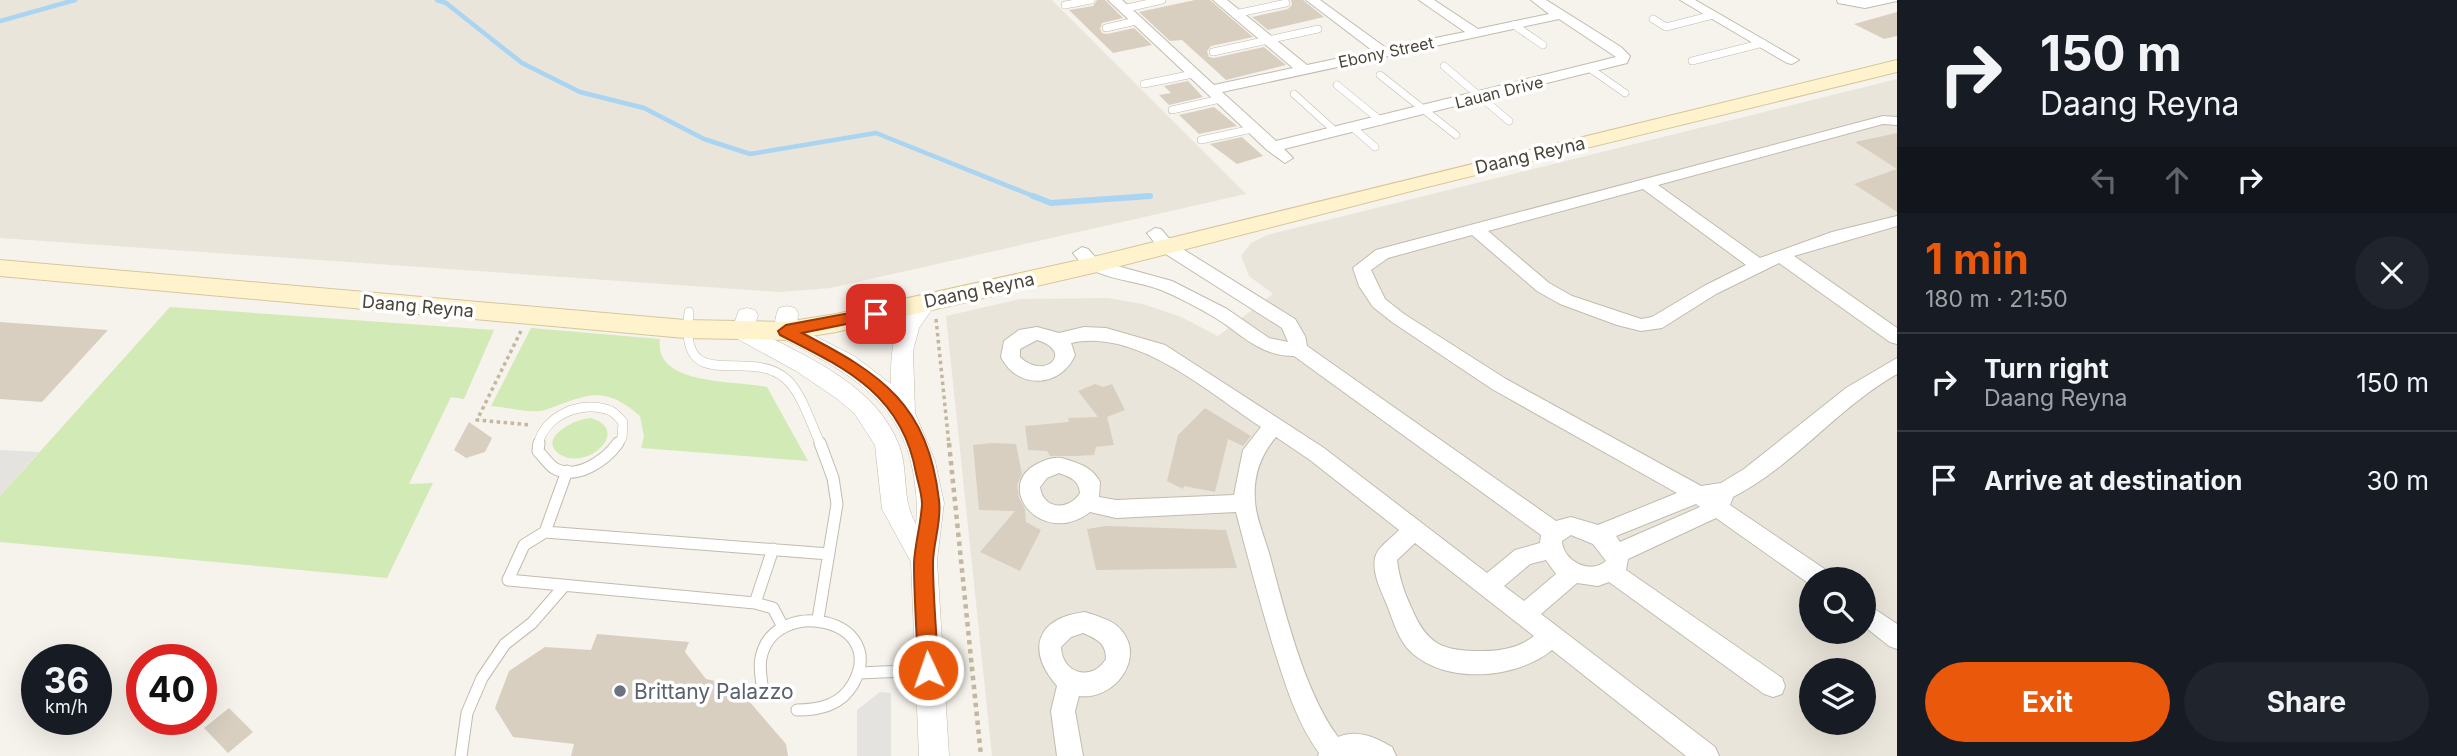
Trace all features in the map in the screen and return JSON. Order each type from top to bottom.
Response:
[{"type":"main road","name":"Daang Reyna","points":[[1830,76],[1897,52]]},
{"type":"main road","name":"Daang Reyna","points":[[0,253],[128,272],[528,316],[836,323],[1161,240],[1830,76],[1897,66]]},
{"type":"main road","name":"Daang Reyna","points":[[786,322],[850,302],[1087,259]]},
{"type":"main road","name":"Daang Reyna","points":[[0,268],[128,272],[687,320]]},
{"type":"street","points":[[1219,0],[1304,70]]},
{"type":"street","points":[[1312,0],[1384,53]]},
{"type":"street","points":[[1425,0],[1476,33]]},
{"type":"street","name":"Lauan Drive","points":[[1272,147],[1619,62],[1623,56],[1537,0]]},
{"type":"street","points":[[1686,0],[1792,60]]},
{"type":"street","points":[[1849,2],[1891,0]]},
{"type":"street","points":[[1119,5],[1285,158]]},
{"type":"street","name":"Ebony Street","points":[[1215,94],[1304,70],[1561,15]]},
{"type":"street","points":[[1806,567],[1723,499],[1699,495],[1499,384],[1379,303],[1368,286],[1362,268],[1382,254],[1883,120],[1897,121]]},
{"type":"street","points":[[1646,184],[1758,265]]},
{"type":"street","points":[[1475,229],[1543,287],[1566,300],[1641,325],[1657,323],[1758,265],[1780,256],[1838,236],[1897,221]]},
{"type":"street","points":[[1161,240],[1289,324],[1296,335],[1298,349]]},
{"type":"street","points":[[1780,256],[1897,337]]},
{"type":"street","points":[[1087,259],[1166,285],[1221,313],[1262,343],[1278,349],[1298,349],[1553,540],[1556,557],[1574,572],[1595,578],[1614,563],[1723,499],[1878,374],[1897,365]]},
{"type":"street","points":[[903,413],[902,351],[908,326],[930,301]]},
{"type":"street","points":[[786,322],[885,392],[903,413],[923,461],[931,503],[923,560],[934,756]]},
{"type":"street","points":[[744,323],[827,380],[857,403],[873,421],[887,445],[892,468],[894,507],[923,560]]},
{"type":"street","points":[[1058,340],[1084,334],[1106,335],[1158,350],[1275,425],[1415,529],[1552,636],[1691,752]]},
{"type":"street","points":[[1275,425],[1253,450],[1245,483],[1244,503],[1269,595],[1305,707],[1332,754],[1345,746],[1358,745],[1382,756]]},
{"type":"street","points":[[1488,586],[1523,557],[1571,526],[1598,534],[1699,495]]},
{"type":"street","points":[[1089,503],[1116,509],[1244,503]]},
{"type":"street","points":[[1415,529],[1386,557],[1386,571],[1407,626],[1418,643],[1433,655],[1451,661],[1508,660],[1530,652],[1552,636]]},
{"type":"street","points":[[1598,534],[1614,563],[1773,686]]},
{"type":"street","points":[[1524,615],[1574,572]]},
{"type":"street","points":[[1876,621],[1897,638]]},
{"type":"street","points":[[1070,681],[1063,711],[1070,756]]},
{"type":"lane","points":[[1066,5],[1091,0]]},
{"type":"lane","points":[[1119,5],[1162,0]]},
{"type":"lane","points":[[1235,14],[1286,3]]},
{"type":"lane","points":[[1653,19],[1666,27],[1713,15]]},
{"type":"lane","points":[[1105,28],[1136,21]]},
{"type":"lane","points":[[1514,25],[1543,45]]},
{"type":"lane","points":[[1213,52],[1318,29]]},
{"type":"lane","points":[[1692,61],[1763,43]]},
{"type":"lane","points":[[1444,66],[1509,121]]},
{"type":"lane","points":[[1592,70],[1625,93]]},
{"type":"lane","points":[[1144,84],[1193,74]]},
{"type":"lane","points":[[1380,75],[1456,135]]},
{"type":"lane","points":[[1337,85],[1381,121]]},
{"type":"lane","points":[[1172,110],[1215,94]]},
{"type":"lane","points":[[1294,94],[1335,131]]},
{"type":"lane","points":[[1352,127],[1375,147]]},
{"type":"lane","points":[[1201,140],[1252,129]]},
{"type":"lane","points":[[687,320],[685,341],[691,352],[708,363],[735,368],[770,368],[787,380],[826,455],[837,495],[836,525],[818,618]]},
{"type":"lane","points":[[594,407],[612,412],[622,425],[622,441],[610,457],[590,468],[567,471],[548,465],[538,451],[538,443],[546,427],[562,414],[594,407]]},
{"type":"lane","points":[[544,532],[567,471]]},
{"type":"lane","points":[[783,627],[773,608],[755,603],[508,580],[519,550],[528,539],[544,532],[829,554]]},
{"type":"lane","points":[[755,603],[773,549]]},
{"type":"lane","points":[[461,756],[467,713],[482,678],[505,644],[532,623],[565,585]]},
{"type":"lane","points":[[762,685],[760,662],[764,649],[783,627],[800,620],[818,618],[834,622],[847,631],[856,643],[860,657],[859,673],[853,687],[830,706],[814,711],[797,710]]},
{"type":"lane","points":[[859,673],[928,670]]},
{"type":"path","points":[[930,301],[981,756]]},
{"type":"path","points":[[528,316],[477,419],[546,427]]},
{"type":"shaded area","points":[[0,0],[1052,0],[1246,194],[831,288],[779,292],[0,238]]},
{"type":"shaded area","points":[[1897,79],[1897,756],[992,756],[946,316],[1020,299],[1108,298],[1143,304],[1181,317],[1218,336],[1273,294],[1249,276],[1241,256],[1251,243],[1267,235]]},
{"type":"shaded area","points":[[0,450],[39,452],[0,496]]},
{"type":"shaded area","points":[[880,692],[891,693],[891,756],[857,756],[857,710]]},
{"type":"green space","points":[[170,307],[494,330],[464,399],[451,397],[409,484],[433,483],[387,578],[0,542],[0,496]]},
{"type":"green space","points":[[531,328],[660,339],[661,354],[669,365],[683,373],[699,378],[767,387],[808,461],[641,448],[644,437],[640,416],[615,399],[604,396],[583,397],[539,411],[491,406]]},
{"type":"green space","points":[[591,418],[602,424],[607,431],[607,439],[602,446],[594,453],[573,459],[555,450],[552,444],[559,432],[575,422]]},
{"type":"building","points":[[1097,0],[1105,0],[1123,18],[1102,23],[1102,33],[1134,28],[1152,45],[1113,53],[1069,10],[1093,6]]},
{"type":"building","points":[[1195,0],[1210,0],[1253,37],[1211,46],[1207,51],[1209,57],[1264,47],[1286,65],[1226,80],[1182,40],[1170,41],[1139,12]]},
{"type":"building","points":[[1291,0],[1303,0],[1324,17],[1268,30],[1252,17],[1288,9],[1292,5]]},
{"type":"building","points":[[1897,12],[1897,36],[1884,39],[1854,24]]},
{"type":"building","points":[[1188,81],[1203,97],[1169,105],[1159,95],[1171,93],[1164,86]]},
{"type":"building","points":[[1214,107],[1237,126],[1199,134],[1179,115]]},
{"type":"building","points":[[1897,133],[1897,169],[1855,142]]},
{"type":"building","points":[[1242,137],[1263,156],[1237,164],[1210,144]]},
{"type":"building","points":[[1897,169],[1897,212],[1854,184]]},
{"type":"building","points":[[0,322],[108,330],[42,402],[0,399]]},
{"type":"building","points":[[1095,384],[1103,387],[1112,384],[1125,410],[1107,417],[1114,445],[1096,447],[1094,455],[1050,456],[1047,451],[1028,450],[1025,426],[1069,422],[1068,418],[1098,417],[1078,391]]},
{"type":"building","points":[[1205,408],[1251,436],[1243,446],[1228,439],[1215,492],[1184,486],[1183,489],[1167,481],[1178,435]]},
{"type":"building","points":[[469,422],[492,438],[485,452],[466,458],[454,450]]},
{"type":"building","points":[[1016,444],[1022,474],[1017,485],[1019,498],[1025,509],[1026,522],[1041,530],[1020,571],[980,552],[1015,511],[979,510],[973,445]]},
{"type":"building","points":[[1106,526],[1226,530],[1237,568],[1096,570],[1087,529]]},
{"type":"building","name":"Brittany Palazzo","points":[[597,634],[689,642],[685,652],[706,679],[735,685],[786,744],[788,756],[571,756],[574,744],[513,737],[495,708],[509,671],[545,647],[591,650]]},
{"type":"building","points":[[229,708],[253,732],[228,753],[211,735],[217,735],[217,718]]},
{"type":"waterway","points":[[0,21],[75,0]]},
{"type":"waterway","points":[[437,0],[446,3],[522,63],[580,92],[644,108],[704,139],[750,154],[876,133],[1034,196]]},
{"type":"waterway","points":[[1034,196],[1051,203],[1150,196],[1127,198]]},
{"type":"waterway","points":[[1034,196],[1038,198]]},
{"type":"place","name":"Brittany Palazzo","points":[[620,691]]},
{"type":"route","points":[[876,314],[786,331],[846,362],[885,392],[903,413],[914,436],[923,461],[931,503],[923,560],[928,670]]}]
